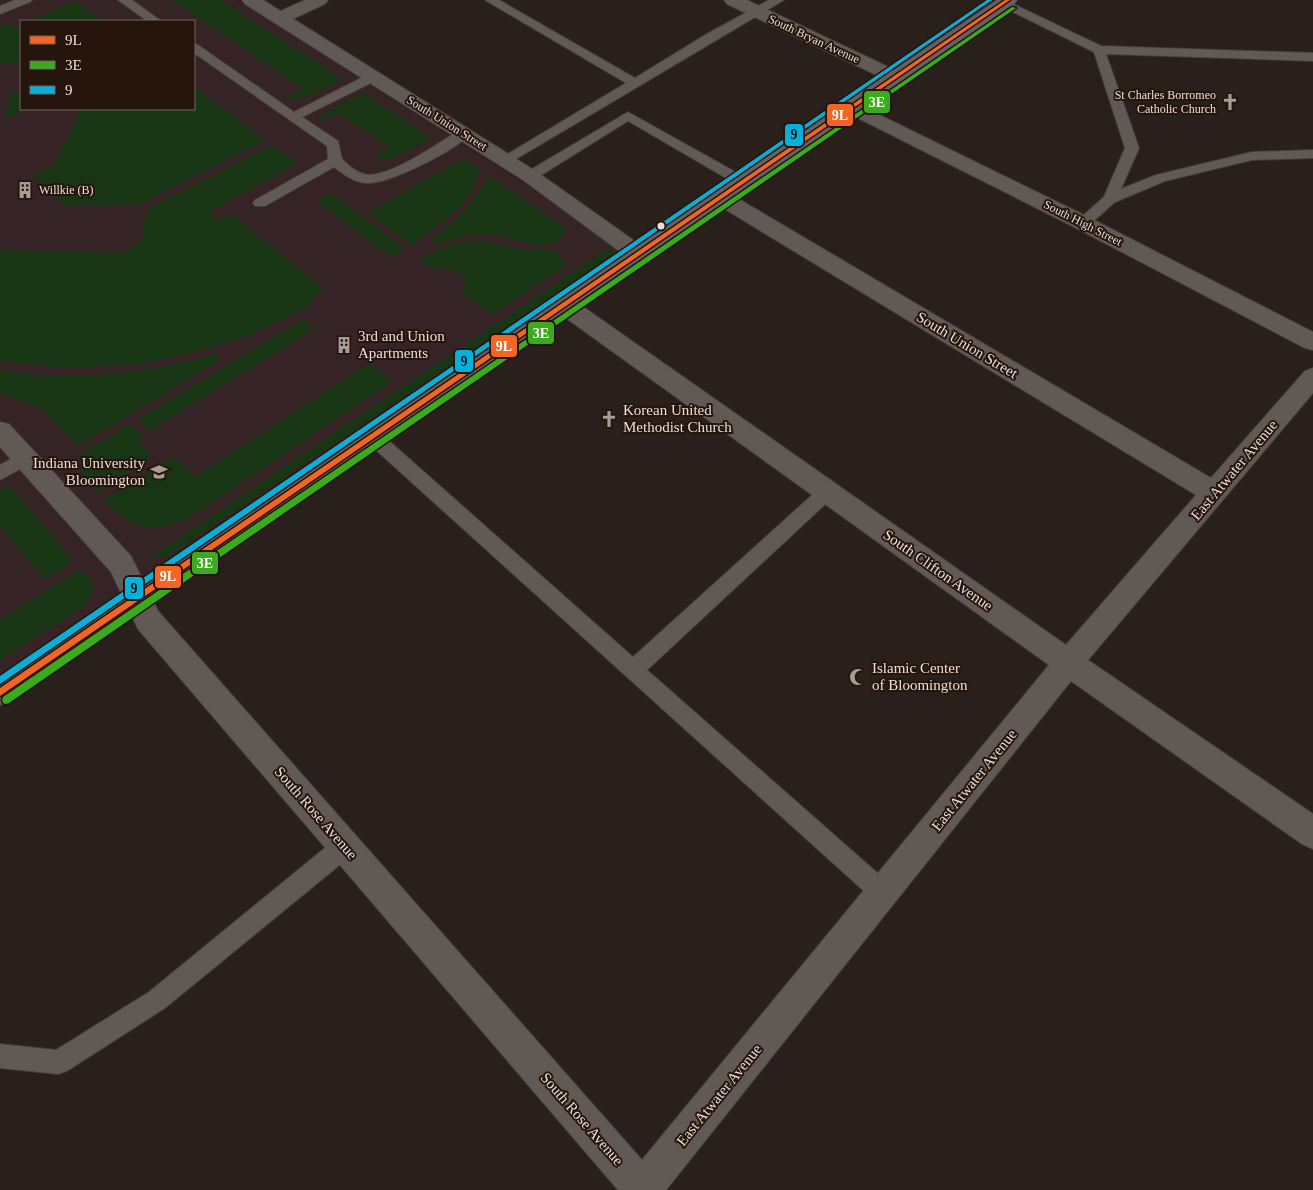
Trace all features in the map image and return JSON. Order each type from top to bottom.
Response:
[{"type":"main road","points":[[0,692],[1005,2]]},
{"type":"street","name":"South Union Street","points":[[250,0],[506,160],[638,254]]},
{"type":"street","points":[[280,18],[319,0]]},
{"type":"street","name":"South Bryan Avenue","points":[[733,0],[895,77]]},
{"type":"street","name":"South High Street","points":[[851,107],[1083,223],[1313,342]]},
{"type":"street","name":"South Union Street","points":[[720,198],[1214,493]]},
{"type":"street","name":"South Clifton Avenue","points":[[564,305],[1068,663],[1313,833]]},
{"type":"street","name":"East Atwater Avenue","points":[[643,1190],[1068,663],[1313,376]]},
{"type":"street","name":"South Rose Avenue","points":[[0,431],[121,564],[136,599],[148,620],[643,1190]]},
{"type":"lane","points":[[0,10],[26,0]]},
{"type":"lane","points":[[124,0],[154,20]]},
{"type":"lane","points":[[491,0],[635,83]]},
{"type":"lane","points":[[506,160],[709,38],[778,0]]},
{"type":"lane","points":[[1005,2],[1098,50],[1313,57]]},
{"type":"lane","points":[[195,49],[333,144],[335,161],[356,176],[367,180],[380,179],[396,172],[463,134]]},
{"type":"lane","points":[[1098,50],[1132,148],[1110,199]]},
{"type":"lane","points":[[293,117],[373,77]]},
{"type":"lane","points":[[530,176],[628,116],[743,182]]},
{"type":"lane","points":[[1083,223],[1110,199],[1161,178],[1252,156],[1313,154]]},
{"type":"lane","points":[[260,204],[335,161]]},
{"type":"lane","points":[[373,437],[883,892]]},
{"type":"lane","points":[[0,473],[25,458]]},
{"type":"lane","points":[[633,670],[827,492]]},
{"type":"lane","points":[[0,1056],[58,1062],[157,1000],[345,846]]},
{"type":"shaded area","name":"Indiana University Bloomington","points":[[0,0],[238,0],[637,256],[0,687]]},
{"type":"green space","points":[[172,0],[221,0],[342,79],[301,99],[289,100],[288,97],[303,89]]},
{"type":"green space","points":[[75,1],[101,20],[31,20]]},
{"type":"green space","points":[[9,23],[15,27],[20,27],[20,63],[0,63],[0,27]]},
{"type":"green space","points":[[195,88],[266,140],[144,202],[132,205],[65,205],[34,175],[53,165],[81,110],[195,110]]},
{"type":"green space","points":[[11,92],[20,92],[20,110],[28,110],[4,119]]},
{"type":"green space","points":[[363,92],[430,137],[395,158],[383,161],[376,155],[389,147],[339,113],[324,119],[318,118],[320,115]]},
{"type":"green space","points":[[272,145],[299,163],[209,212],[218,221],[231,214],[325,289],[313,298],[306,308],[247,336],[190,353],[140,364],[66,368],[0,361],[0,250],[116,253],[127,250],[134,247],[142,237],[149,208]]},
{"type":"green space","points":[[463,159],[476,166],[479,171],[469,194],[462,205],[442,223],[411,245],[370,214],[372,210]]},
{"type":"green space","points":[[488,178],[493,178],[569,230],[560,237],[560,242],[539,245],[493,235],[476,234],[435,244],[431,240],[457,219]]},
{"type":"green space","points":[[330,193],[405,248],[391,257],[316,201]]},
{"type":"green space","points":[[482,240],[527,250],[556,249],[562,261],[568,264],[492,315],[460,291],[466,287],[462,283],[466,279],[451,268],[445,271],[440,267],[434,270],[419,260],[449,246]]},
{"type":"green space","points":[[610,247],[613,252],[610,257],[167,557],[149,558]]},
{"type":"green space","points":[[305,318],[311,331],[149,431],[138,419]]},
{"type":"green space","points":[[213,354],[218,355],[220,360],[78,446],[41,408],[4,395],[0,391],[0,369],[38,375],[105,375],[170,365]]},
{"type":"green space","points":[[370,363],[392,382],[189,518],[163,527],[143,527],[124,518],[104,500],[174,456],[195,477]]},
{"type":"green space","points":[[128,425],[132,425],[144,438],[138,441],[151,457],[97,494],[82,477],[80,454]]},
{"type":"green space","points":[[9,485],[71,558],[69,565],[45,580],[0,526],[0,491]]},
{"type":"green space","points":[[73,573],[85,573],[94,585],[90,600],[82,608],[0,660],[0,620]]},
{"type":"transit line","name":"9","points":[[0,680],[990,0]]},
{"type":"transit line","name":"9L","points":[[0,692],[1008,0]]},
{"type":"transit line","name":"3E","points":[[6,700],[1014,8]]},
{"type":"place","name":"St Charles Borromeo Catholic Church","points":[[1230,102]]},
{"type":"place","name":"Willkie (B)","points":[[25,190]]},
{"type":"place","name":"3rd and Union Apartments","points":[[344,345]]},
{"type":"place","name":"Korean United Methodist Church","points":[[609,419]]},
{"type":"place","name":"Indiana University Bloomington","points":[[159,472]]},
{"type":"place","name":"Islamic Center of Bloomington","points":[[858,677]]}]
